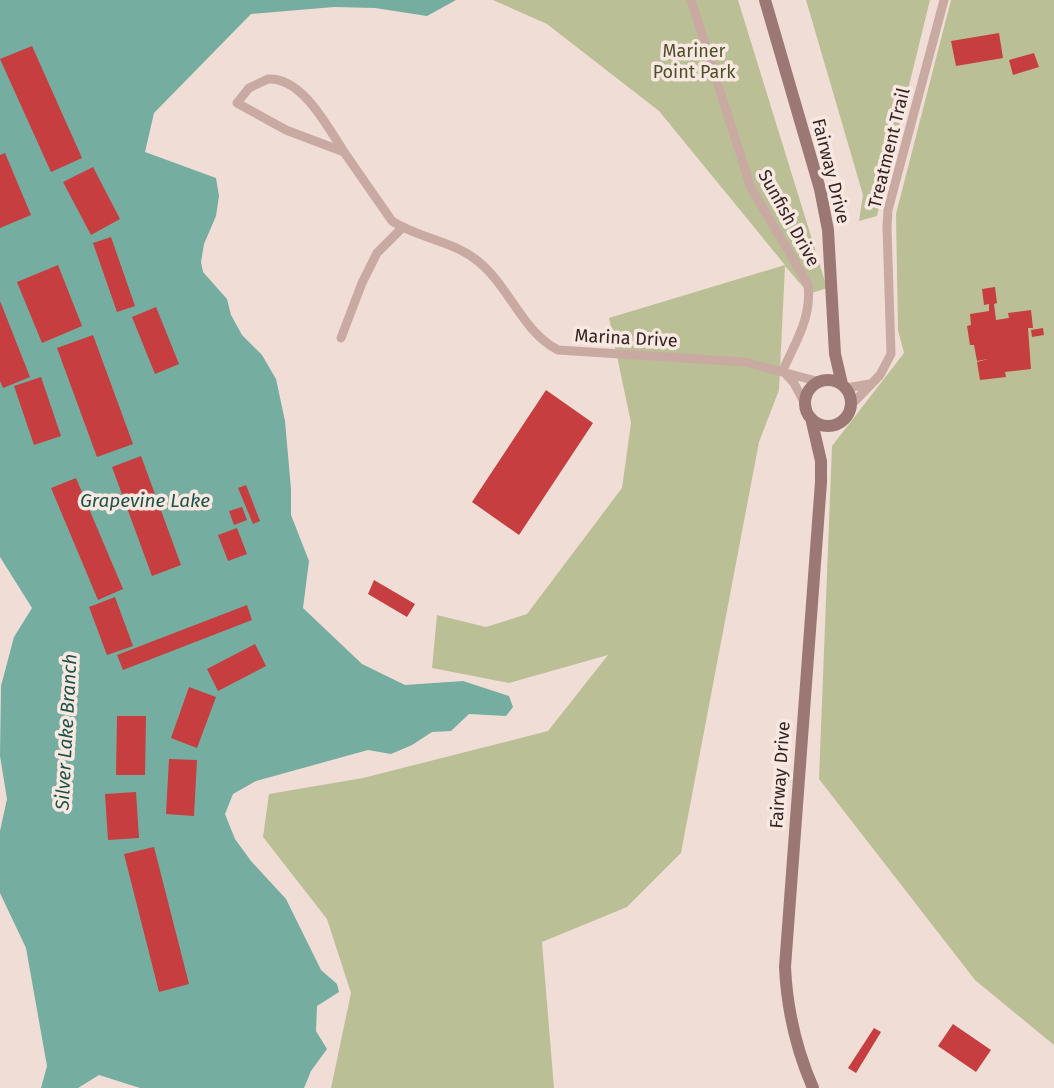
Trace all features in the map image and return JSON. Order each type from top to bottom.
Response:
[{"type":"street","name":"Sunfish Drive","points":[[691,0],[751,188],[808,284],[808,315],[783,370]]},
{"type":"street","name":"Fairway Drive","points":[[765,0],[820,190],[828,230],[834,362],[823,381],[810,389],[805,404],[821,461]]},
{"type":"street","name":"Treatment Trail","points":[[851,405],[872,384],[889,361],[892,346],[888,299],[888,210],[944,0]]},
{"type":"street","name":"Marina Drive","points":[[344,152],[286,130],[237,103],[249,88],[258,82],[279,79],[294,85],[321,117],[391,221],[402,228],[450,243],[480,263],[491,273],[544,342],[558,350],[745,362],[823,381]]},
{"type":"street","points":[[341,338],[373,260],[402,228]]},
{"type":"street","name":"Fairway Drive","points":[[813,1088],[790,1020],[785,967],[821,461],[825,442],[837,424],[847,417],[851,405],[835,354]]},
{"type":"street","points":[[783,370],[794,383],[805,404]]},
{"type":"street","points":[[823,381],[844,386],[872,384]]},
{"type":"street","points":[[811,418],[824,426],[837,424]]},
{"type":"green space","name":"Mariner Point Park","points":[[493,0],[738,0],[827,288],[809,294],[785,266],[779,390],[759,442],[681,853],[627,907],[542,942],[554,1088],[331,1088],[351,993],[327,919],[263,837],[269,794],[363,778],[548,731],[608,655],[509,683],[432,668],[437,615],[486,627],[527,614],[622,488],[631,423],[609,318],[785,265],[659,111],[547,24]]},
{"type":"green space","points":[[806,0],[930,0],[877,216],[859,221],[863,195]]},
{"type":"green space","points":[[951,0],[1054,0],[1054,1045],[975,980],[819,779],[832,446],[904,353],[898,330],[896,214]]},
{"type":"water","name":"Grapevine Lake","points":[[0,0],[456,0],[427,16],[375,8],[334,7],[251,14],[154,113],[145,152],[216,178],[219,196],[216,216],[204,244],[201,262],[203,272],[227,299],[231,315],[242,335],[262,355],[276,379],[285,421],[291,515],[309,561],[303,608],[362,664],[405,685],[463,681],[509,696],[513,707],[506,716],[469,714],[451,731],[432,732],[391,754],[368,750],[256,781],[233,794],[225,814],[235,839],[286,899],[321,970],[337,984],[339,992],[317,1006],[316,1031],[327,1049],[311,1071],[304,1088],[140,1088],[99,1075],[78,1088],[41,1088],[47,1066],[26,948],[0,893],[0,831],[7,799],[0,756],[1,686],[14,637],[32,608],[0,557]]},
{"type":"building","points":[[999,33],[1003,58],[956,66],[951,41]]},
{"type":"building","points":[[32,46],[82,158],[51,172],[0,59]]},
{"type":"building","points":[[1034,53],[1039,67],[1013,75],[1009,60]]},
{"type":"building","points":[[5,153],[31,215],[0,228],[0,155]]},
{"type":"building","points":[[93,167],[120,219],[91,235],[63,182]]},
{"type":"building","points":[[111,237],[135,306],[117,312],[93,243]]},
{"type":"building","points":[[58,265],[82,326],[42,343],[17,282]]},
{"type":"building","points":[[995,287],[996,320],[1009,318],[1008,313],[1031,310],[1033,328],[1028,328],[1031,369],[1005,372],[1006,377],[980,380],[977,362],[988,359],[977,361],[974,345],[970,345],[967,326],[971,325],[970,314],[989,311],[989,304],[984,305],[982,289]]},
{"type":"building","points":[[0,301],[30,377],[3,388],[0,381]]},
{"type":"building","points":[[156,307],[179,364],[155,374],[132,317]]},
{"type":"building","points":[[1043,328],[1044,335],[1032,337],[1031,330]]},
{"type":"building","points":[[93,335],[133,444],[97,457],[57,348]]},
{"type":"building","points":[[41,377],[61,436],[34,445],[14,386]]},
{"type":"building","points":[[546,390],[593,423],[519,535],[472,502]]},
{"type":"building","points":[[141,456],[181,565],[152,576],[112,467]]},
{"type":"building","points":[[76,478],[123,589],[98,600],[51,488]]},
{"type":"building","points":[[246,485],[260,521],[253,524],[238,488]]},
{"type":"building","points":[[242,507],[247,520],[234,525],[229,511]]},
{"type":"building","points":[[237,528],[247,554],[228,561],[218,535]]},
{"type":"building","points":[[374,580],[415,604],[407,617],[368,594]]},
{"type":"building","points":[[115,597],[133,646],[107,655],[89,607]]},
{"type":"building","points":[[247,605],[252,620],[123,670],[117,655]]},
{"type":"building","points":[[255,644],[266,666],[218,691],[207,669]]},
{"type":"building","points":[[189,687],[216,697],[197,748],[171,738]]},
{"type":"building","points":[[117,716],[146,716],[145,775],[116,775]]},
{"type":"building","points":[[169,759],[197,760],[194,816],[166,814]]},
{"type":"building","points":[[136,792],[139,838],[108,840],[105,794]]},
{"type":"building","points":[[154,847],[189,984],[159,992],[124,854]]},
{"type":"building","points":[[953,1024],[991,1050],[976,1072],[938,1046]]},
{"type":"building","points":[[874,1028],[881,1032],[856,1073],[848,1068]]},
{"type":"water label","name":"Silver Lake Branch","points":[[66,732]]}]
